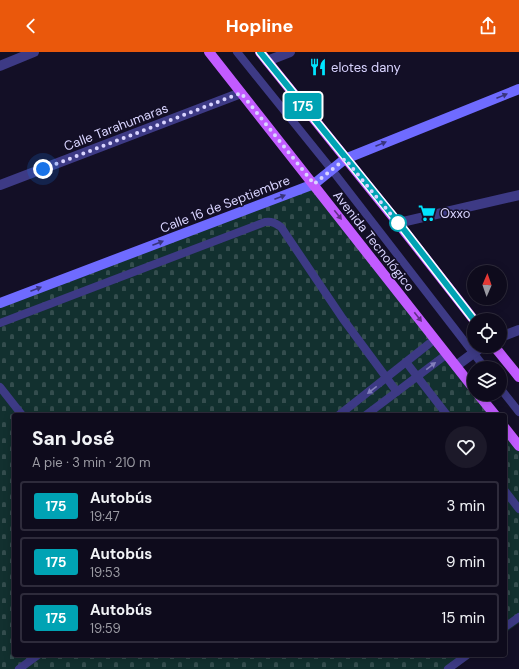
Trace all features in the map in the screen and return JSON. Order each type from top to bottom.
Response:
[{"type":"main road","name":"Avenida Tecnológico","points":[[209,52],[467,380]]},
{"type":"main road","points":[[260,52],[345,159],[398,222],[469,313]]},
{"type":"main road","name":"Calle 16 de Septiembre","points":[[0,303],[314,184],[345,159],[519,89]]},
{"type":"main road","points":[[500,353],[519,377]]},
{"type":"main road","points":[[484,401],[493,413]]},
{"type":"main road","points":[[507,431],[519,446]]},
{"type":"street","points":[[0,66],[34,52]]},
{"type":"street","points":[[267,61],[290,52]]},
{"type":"street","name":"Calle Tarahumaras","points":[[0,185],[241,93]]},
{"type":"street","points":[[398,222],[519,195]]},
{"type":"street","points":[[507,334],[519,330]]},
{"type":"street","points":[[456,366],[474,354]]},
{"type":"lane","points":[[237,52],[332,170],[480,361]]},
{"type":"lane","points":[[0,323],[265,222],[272,222],[281,227],[343,319],[397,392]]},
{"type":"lane","points":[[342,413],[435,339]]},
{"type":"lane","points":[[369,413],[447,354]]},
{"type":"lane","points":[[406,362],[445,413]]},
{"type":"lane","points":[[0,387],[20,413]]},
{"type":"lane","points":[[507,397],[519,412]]},
{"type":"lane","points":[[507,494],[519,509]]},
{"type":"lane","points":[[507,626],[519,617]]},
{"type":"lane","points":[[18,669],[35,657]]},
{"type":"lane","points":[[454,667],[465,657]]},
{"type":"green space","points":[[314,184],[467,379],[467,401],[484,401],[493,413],[12,413],[12,657],[471,657],[454,669],[0,669],[0,299]]},
{"type":"green space","points":[[507,431],[519,446],[519,623],[507,632]]},
{"type":"bus line","name":"175","points":[[260,52],[345,159],[398,222],[469,313]]},
{"type":"place","name":"elotes dany","points":[[318,67]]},
{"type":"place","name":"Oxxo","points":[[427,213]]},
{"type":"route","points":[[43,169],[241,93],[314,184],[345,159],[398,223]]}]
